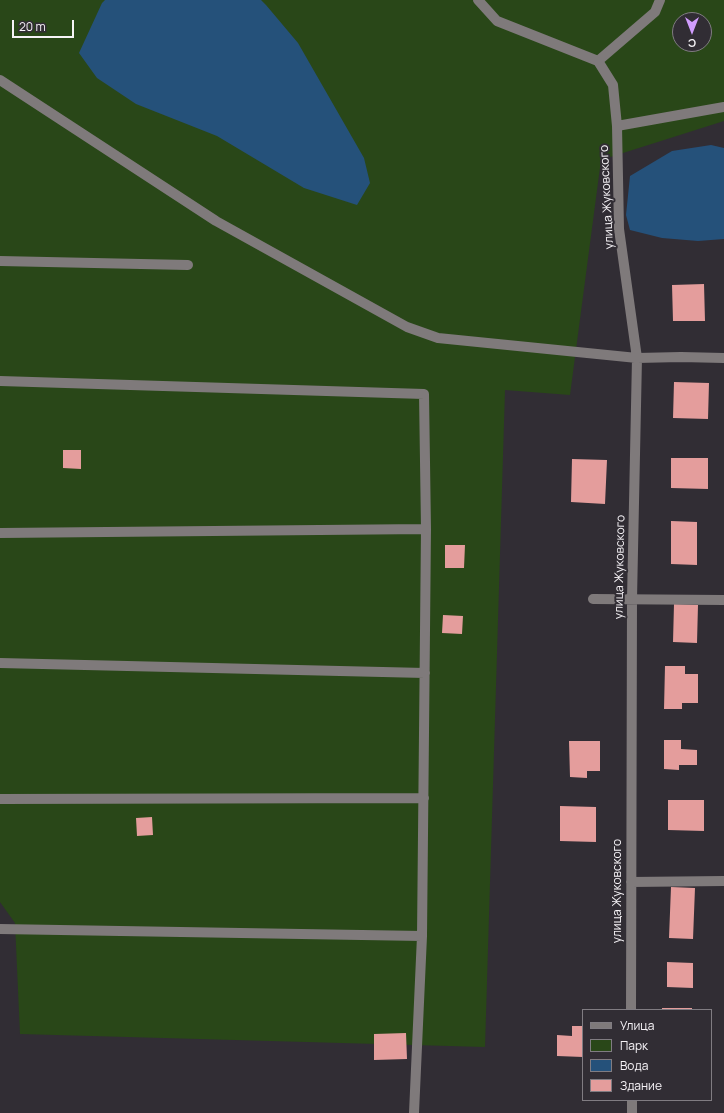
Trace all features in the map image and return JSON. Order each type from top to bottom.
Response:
[{"type":"street","points":[[478,0],[497,21],[598,61],[655,12],[660,0]]},
{"type":"street","name":"улица Жуковского","points":[[598,61],[613,85],[617,126],[619,229],[637,358],[632,600],[632,1009]]},
{"type":"street","points":[[0,80],[216,220],[407,327],[438,338],[637,358],[724,358]]},
{"type":"street","points":[[617,126],[724,107]]},
{"type":"street","points":[[0,261],[188,265]]},
{"type":"street","points":[[0,381],[424,394],[426,529],[424,798],[422,936],[414,1113]]},
{"type":"street","points":[[0,532],[426,529]]},
{"type":"street","points":[[593,599],[724,600]]},
{"type":"street","points":[[0,663],[425,673]]},
{"type":"street","points":[[0,799],[424,798]]},
{"type":"street","points":[[631,882],[724,881]]},
{"type":"street","points":[[0,929],[422,936]]},
{"type":"street","points":[[632,1101],[632,1113]]},
{"type":"green space","points":[[0,0],[724,0],[724,121],[601,160],[570,395],[505,390],[485,1047],[20,1034],[15,923],[0,902]]},
{"type":"water","points":[[105,0],[261,0],[298,43],[364,158],[370,183],[357,205],[304,188],[217,136],[136,104],[97,78],[79,53],[102,3]]},
{"type":"water","points":[[711,145],[724,148],[724,239],[698,241],[662,238],[630,230],[626,215],[630,176],[672,151]]},
{"type":"building","points":[[704,284],[705,321],[673,321],[672,285]]},
{"type":"building","points":[[674,382],[709,383],[708,419],[673,418]]},
{"type":"building","points":[[63,450],[81,450],[81,469],[63,468]]},
{"type":"building","points":[[671,458],[708,458],[708,489],[671,488]]},
{"type":"building","points":[[572,459],[607,460],[605,504],[571,502]]},
{"type":"building","points":[[671,521],[697,522],[697,565],[671,564]]},
{"type":"building","points":[[445,545],[465,545],[464,568],[445,568]]},
{"type":"building","points":[[674,604],[698,605],[697,643],[673,642]]},
{"type":"building","points":[[443,615],[463,616],[462,634],[442,633]]},
{"type":"building","points":[[665,666],[685,666],[685,674],[698,674],[698,703],[682,703],[682,709],[664,709]]},
{"type":"building","points":[[664,740],[681,740],[681,749],[697,750],[697,765],[679,765],[679,770],[664,769]]},
{"type":"building","points":[[569,741],[600,741],[600,771],[587,771],[587,778],[570,777]]},
{"type":"building","points":[[668,800],[704,800],[704,831],[668,830]]},
{"type":"building","points":[[560,806],[596,807],[596,842],[560,841]]},
{"type":"building","points":[[152,817],[153,835],[137,836],[136,818]]},
{"type":"building","points":[[671,887],[695,888],[693,939],[669,938]]},
{"type":"building","points":[[667,962],[693,963],[693,988],[667,987]]},
{"type":"building","points":[[662,1008],[692,1008],[692,1009]]},
{"type":"building","points":[[572,1026],[582,1026],[582,1057],[557,1056],[557,1035],[572,1036]]},
{"type":"building","points":[[406,1033],[407,1059],[374,1060],[374,1034]]}]
